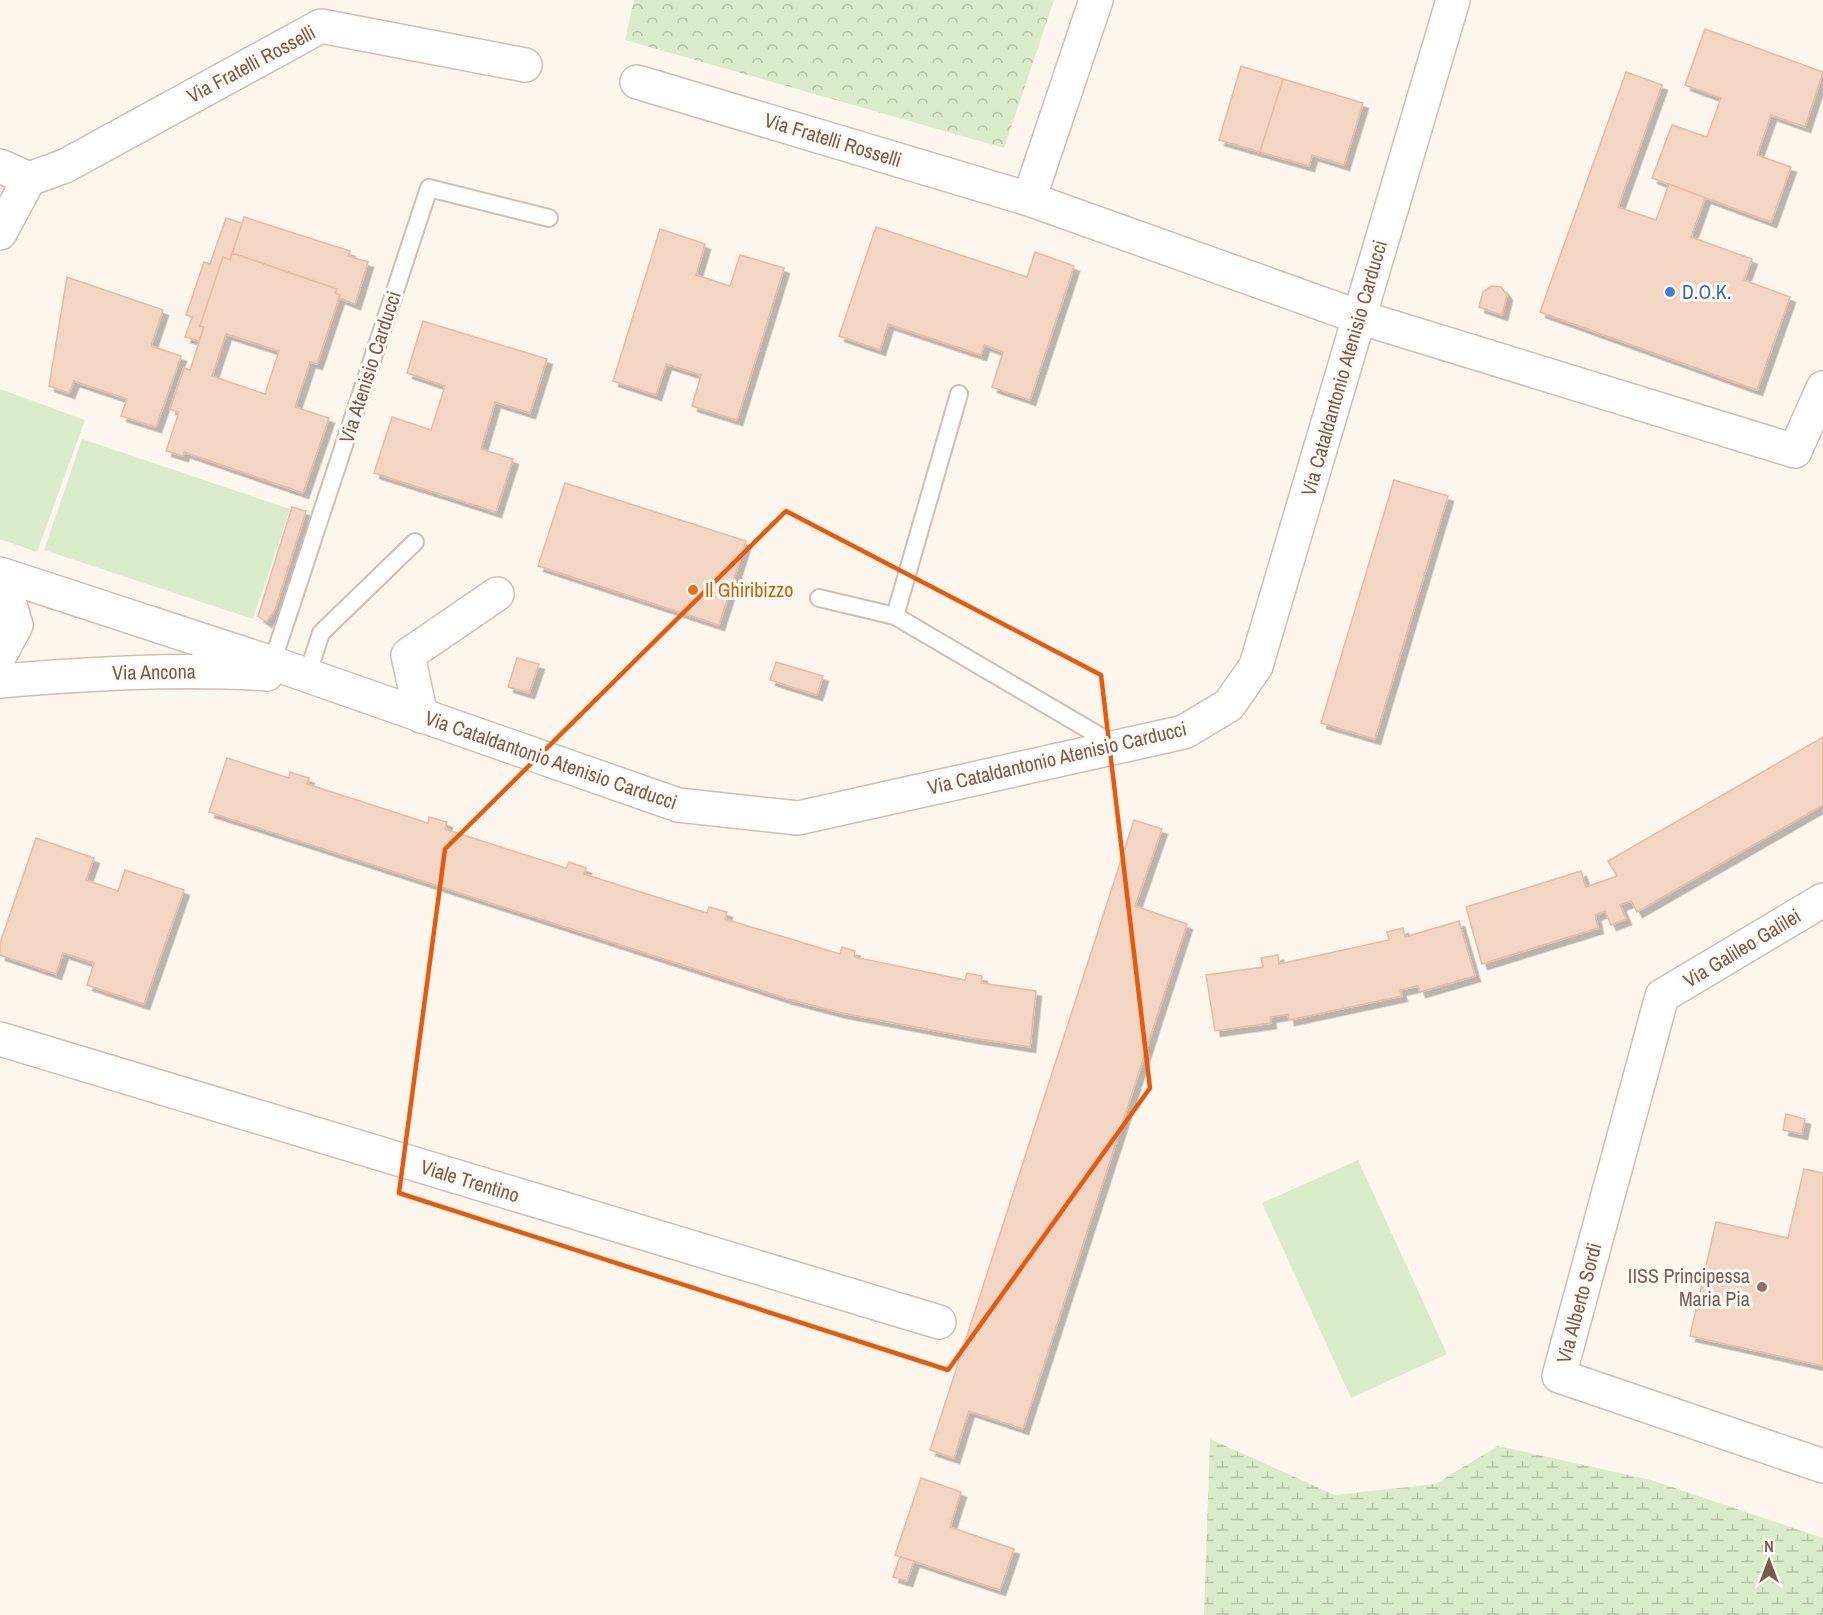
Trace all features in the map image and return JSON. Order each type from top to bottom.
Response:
[{"type":"street","points":[[1029,199],[1096,0]]},
{"type":"street","name":"Via Cataldantonio Atenisio Carducci","points":[[308,676],[678,805],[798,818],[1184,732],[1229,705],[1256,666],[1453,0]]},
{"type":"street","name":"Via Fratelli Rosselli","points":[[14,172],[65,166],[321,26],[525,65]]},
{"type":"street","name":"Via Fratelli Rosselli","points":[[637,82],[1029,199],[1359,317],[1795,452],[1823,388]]},
{"type":"street","points":[[0,233],[14,172]]},
{"type":"street","points":[[0,574],[308,676]]},
{"type":"street","points":[[0,588],[7,594],[16,625],[0,655]]},
{"type":"street","points":[[421,716],[408,655],[497,594]]},
{"type":"street","name":"Via Ancona","points":[[0,681],[188,670],[308,676]]},
{"type":"street","name":"Via Galileo Galilei","points":[[1662,996],[1823,900]]},
{"type":"street","name":"Via Alberto Sordi","points":[[1662,996],[1559,1376],[1823,1466]]},
{"type":"street","name":"Viale Trentino","points":[[0,1039],[939,1322]]},
{"type":"lane","name":"Via Atenisio Carducci","points":[[272,663],[429,188],[549,218]]},
{"type":"lane","points":[[895,616],[959,394]]},
{"type":"lane","points":[[308,676],[321,633],[415,542]]},
{"type":"lane","points":[[819,598],[895,616],[1119,747]]},
{"type":"highlighted area","points":[[786,511],[1101,675],[1150,1088],[948,1370],[399,1193],[445,849]]},
{"type":"green space","points":[[634,0],[1054,0],[1004,148],[625,40]]},
{"type":"green space","points":[[0,389],[85,420],[37,552],[0,539]]},
{"type":"green space","points":[[82,439],[290,509],[253,619],[44,550]]},
{"type":"green space","points":[[1358,1160],[1447,1354],[1351,1398],[1262,1203]]},
{"type":"green space","points":[[1210,1439],[1335,1495],[1435,1484],[1498,1446],[1651,1480],[1823,1538],[1823,1615],[1204,1615]]},
{"type":"building","points":[[1705,29],[1823,72],[1805,127],[1771,115],[1757,155],[1791,167],[1771,222],[1652,178],[1672,125],[1707,137],[1721,98],[1685,85]]},
{"type":"building","points":[[1241,66],[1283,79],[1260,152],[1219,140]]},
{"type":"building","points":[[1626,72],[1662,85],[1618,207],[1656,220],[1669,184],[1705,198],[1691,237],[1752,259],[1744,280],[1790,297],[1757,390],[1540,312]]},
{"type":"building","points":[[1283,79],[1363,103],[1344,165],[1312,155],[1309,166],[1260,152]]},
{"type":"building","points":[[244,217],[350,251],[348,256],[368,262],[355,304],[339,298],[340,295],[335,293],[337,289],[232,253]]},
{"type":"building","points":[[226,218],[242,223],[230,260],[223,257],[200,326],[204,327],[199,341],[185,337],[192,317],[186,315],[204,262],[210,264]]},
{"type":"building","points":[[876,227],[1027,277],[1035,252],[1074,266],[1030,400],[992,387],[1003,352],[984,345],[981,355],[888,324],[880,350],[839,336]]},
{"type":"building","points":[[660,229],[705,244],[696,275],[730,286],[740,255],[784,268],[737,420],[692,406],[701,375],[666,364],[656,395],[613,381]]},
{"type":"building","points":[[232,253],[337,289],[335,293],[340,295],[317,364],[310,362],[295,407],[329,418],[303,493],[184,452],[183,456],[166,451],[179,412],[170,409],[184,368],[190,370],[204,327],[200,326],[223,257],[230,260]],"holes":[[[226,334],[279,351],[265,394],[212,376]]]},
{"type":"building","points":[[67,277],[163,310],[151,346],[181,356],[156,427],[121,416],[127,399],[74,381],[69,393],[49,386]]},
{"type":"building","points":[[1491,286],[1501,287],[1507,295],[1502,315],[1479,307],[1483,292]]},
{"type":"building","points":[[423,321],[547,359],[530,413],[495,402],[481,449],[513,459],[496,512],[374,473],[392,417],[431,430],[445,386],[407,373]]},
{"type":"building","points":[[1394,480],[1448,496],[1375,739],[1321,723]]},
{"type":"building","points":[[565,483],[746,541],[719,625],[538,566]]},
{"type":"building","points":[[292,507],[306,511],[275,610],[266,622],[258,616]]},
{"type":"building","points":[[517,658],[539,664],[529,693],[508,687]]},
{"type":"building","points":[[776,662],[823,676],[817,695],[770,680]]},
{"type":"building","points":[[1823,737],[1823,805],[1637,912],[1631,901],[1620,905],[1626,919],[1611,925],[1605,911],[1595,915],[1598,928],[1482,964],[1466,907],[1581,871],[1586,887],[1617,876],[1608,861]]},
{"type":"building","points":[[227,758],[289,778],[290,772],[309,778],[307,784],[428,823],[429,817],[447,822],[445,829],[566,868],[569,862],[586,868],[584,874],[707,913],[709,907],[727,912],[725,919],[840,954],[842,947],[855,951],[854,957],[965,980],[967,973],[982,976],[981,983],[1036,991],[1030,1047],[842,1013],[788,999],[209,812]]},
{"type":"building","points":[[1134,820],[1162,829],[1135,906],[1187,924],[1023,1429],[969,1411],[954,1458],[930,1450]]},
{"type":"building","points":[[36,838],[94,858],[86,880],[118,891],[125,870],[184,890],[144,1004],[87,985],[94,963],[63,953],[56,974],[0,955],[0,943]]},
{"type":"building","points":[[1459,921],[1475,976],[1420,992],[1418,986],[1400,990],[1402,996],[1289,1020],[1288,1014],[1270,1017],[1271,1023],[1215,1031],[1206,975],[1263,967],[1261,958],[1278,955],[1279,964],[1389,940],[1387,932],[1403,928],[1405,937]]},
{"type":"building","points":[[1786,1114],[1805,1119],[1802,1134],[1783,1130]]},
{"type":"building","name":"IISS Principessa Maria Pia","points":[[1804,1169],[1823,1173],[1823,1366],[1690,1336],[1716,1222],[1788,1238]]},
{"type":"building","points":[[921,1478],[961,1492],[950,1527],[1014,1549],[1000,1590],[895,1555]]},
{"type":"building","points":[[900,1557],[914,1561],[907,1581],[893,1577]]},
{"type":"place","name":"D.O.K.","points":[[1670,292]]},
{"type":"place","name":"Il Ghiribizzo","points":[[693,590]]},
{"type":"place","name":"IISS Principessa Maria Pia","points":[[1762,1287]]}]
